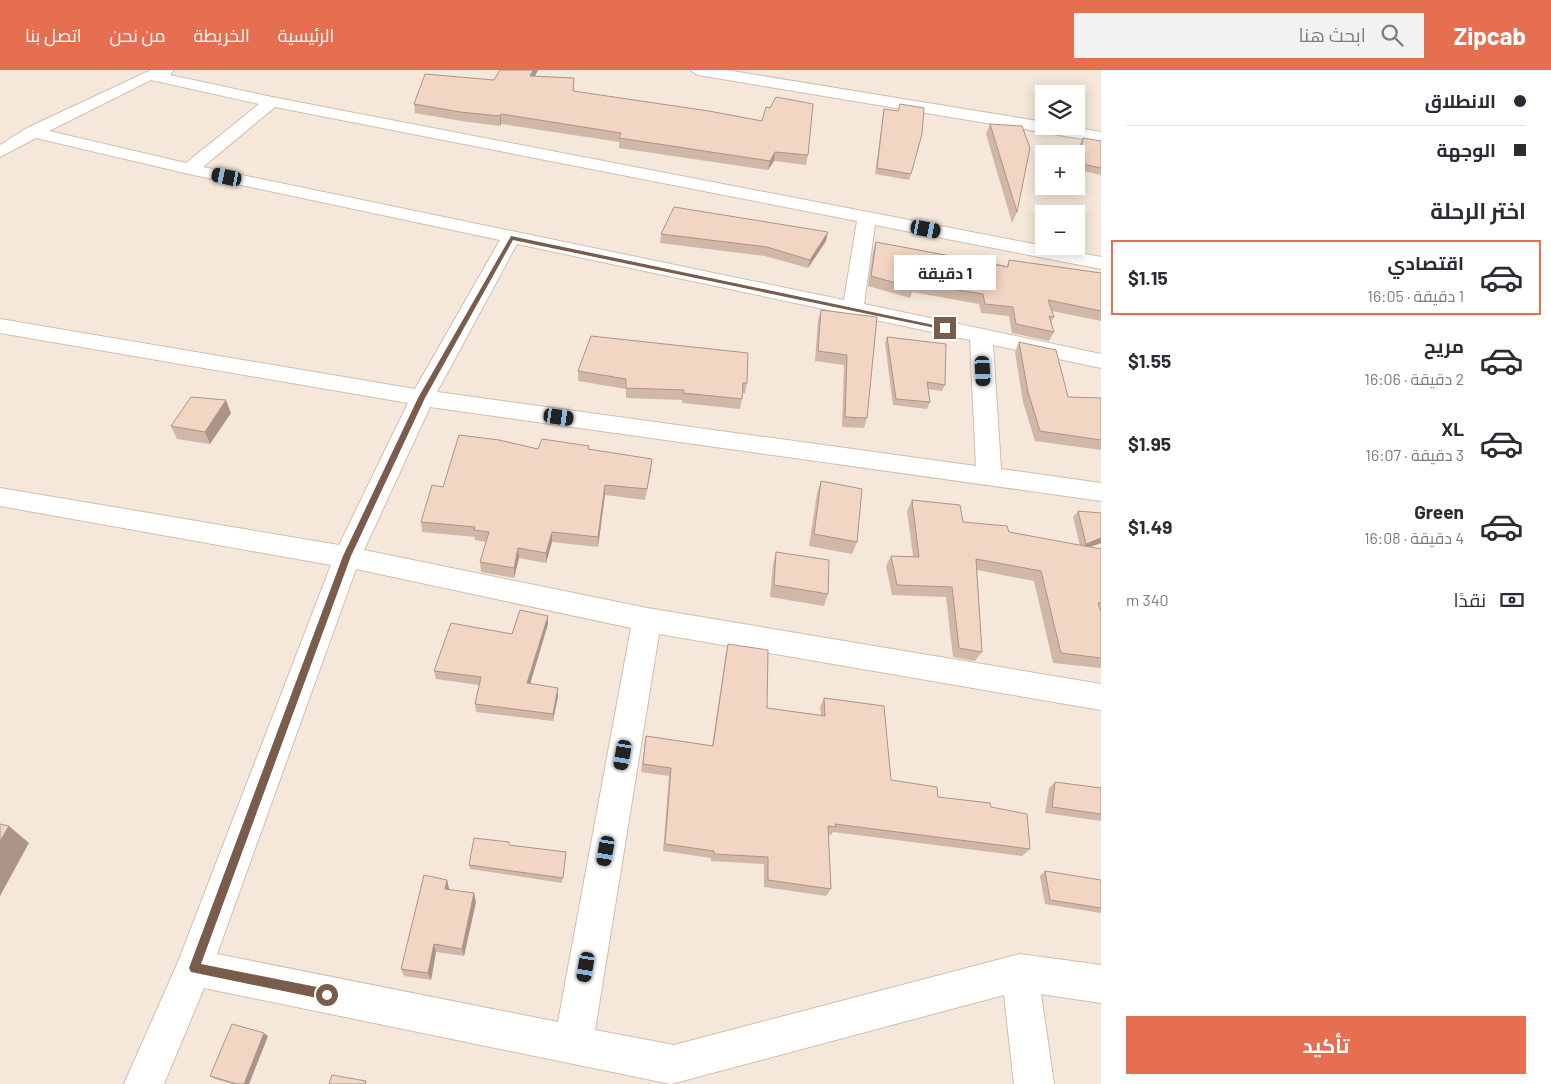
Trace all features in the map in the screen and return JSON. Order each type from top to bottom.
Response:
[{"type":"street","points":[[0,152],[33,132],[149,75],[169,70]]},
{"type":"street","points":[[698,70],[1101,137]]},
{"type":"street","points":[[149,75],[272,102],[1101,263]]},
{"type":"street","points":[[189,169],[272,102]]},
{"type":"street","points":[[33,132],[189,169],[1101,361]]},
{"type":"street","points":[[853,309],[867,218]]},
{"type":"street","points":[[144,1084],[194,968],[347,556],[422,398],[511,238]]},
{"type":"street","points":[[0,326],[422,398],[1101,492]]},
{"type":"street","points":[[982,336],[989,477]]},
{"type":"street","points":[[0,497],[347,556],[647,620],[1101,698]]},
{"type":"street","points":[[572,1044],[647,620]]},
{"type":"street","points":[[194,968],[674,1065],[1020,972],[1101,984]]},
{"type":"street","points":[[1020,972],[1034,1084]]},
{"type":"shaded area","points":[[0,70],[1101,70],[1101,1084],[0,1084]]},
{"type":"building","points":[[500,70],[533,70],[530,76],[574,78],[573,91],[709,111],[762,121],[766,107],[770,108],[776,97],[813,104],[808,155],[775,152],[770,161],[619,138],[621,133],[501,114],[500,116],[460,112],[414,104],[425,74],[494,80]]},
{"type":"building","points":[[900,104],[924,108],[922,134],[911,174],[877,168],[884,109],[898,111]]},
{"type":"building","points":[[990,124],[1022,126],[1030,148],[1017,212]]},
{"type":"building","points":[[1083,138],[1101,141],[1101,168],[1085,165],[1085,145],[1082,145]]},
{"type":"building","points":[[674,207],[828,232],[810,260],[767,247],[661,234]]},
{"type":"building","points":[[876,242],[1008,267],[1009,260],[1101,273],[1101,311],[1048,300],[1054,317],[1049,316],[1054,332],[1016,324],[1013,307],[985,304],[983,294],[915,283],[914,288],[871,276]]},
{"type":"building","points":[[821,310],[877,317],[867,418],[845,417],[847,355],[818,351]]},
{"type":"building","points":[[591,336],[748,353],[747,383],[743,383],[742,399],[683,393],[684,390],[626,388],[626,379],[578,371]]},
{"type":"building","points":[[887,337],[946,344],[945,385],[927,382],[930,402],[896,399]]},
{"type":"building","points":[[1019,342],[1056,350],[1068,397],[1101,398],[1101,440],[1040,431],[1028,392]]},
{"type":"building","points":[[191,397],[226,400],[205,432],[171,426]]},
{"type":"building","points":[[459,435],[499,440],[538,449],[542,439],[589,446],[588,449],[652,459],[647,489],[605,485],[598,537],[552,532],[546,553],[518,548],[514,568],[480,562],[489,532],[474,530],[475,527],[421,522],[432,485],[443,487]]},
{"type":"building","points":[[821,481],[862,489],[857,542],[814,534]]},
{"type":"building","points":[[912,500],[960,505],[963,522],[1007,526],[1009,532],[1101,549],[1101,603],[1098,603],[1101,612],[1101,658],[1061,653],[1041,571],[976,559],[982,652],[959,648],[952,587],[897,585],[891,556],[919,557]]},
{"type":"building","points":[[1078,511],[1101,513],[1101,538],[1086,544]]},
{"type":"building","points":[[776,552],[829,560],[828,594],[774,585]]},
{"type":"building","points":[[520,610],[548,616],[527,683],[558,688],[553,714],[475,704],[481,677],[434,671],[451,623],[512,634]]},
{"type":"building","points":[[728,644],[768,650],[767,708],[825,716],[824,698],[884,706],[891,780],[937,787],[938,797],[990,803],[991,807],[1027,814],[1030,849],[835,824],[836,827],[828,826],[831,889],[768,880],[768,857],[714,854],[714,851],[665,844],[671,768],[643,764],[646,736],[713,746]]},
{"type":"building","points":[[1055,782],[1101,788],[1101,814],[1052,807]]},
{"type":"building","points":[[0,824],[9,826],[0,841]]},
{"type":"building","points":[[474,838],[509,842],[509,845],[566,852],[563,878],[469,865]]},
{"type":"building","points":[[1045,871],[1101,880],[1101,908],[1050,900]]},
{"type":"building","points":[[424,875],[447,880],[445,889],[474,893],[462,949],[434,944],[428,973],[401,969]]},
{"type":"building","points":[[232,1024],[264,1033],[244,1084],[237,1084],[210,1076]]},
{"type":"building","points":[[332,1075],[366,1081],[365,1084],[329,1084]]},
{"type":"route","points":[[327,995],[194,968],[347,556],[422,398],[511,238],[945,328]]}]
